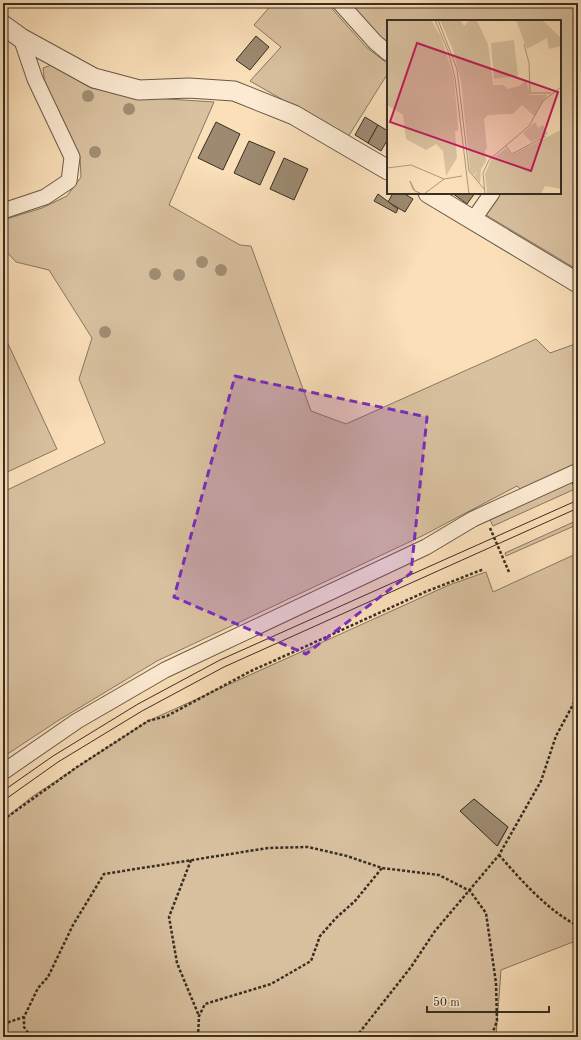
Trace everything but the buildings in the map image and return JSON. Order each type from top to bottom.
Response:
[{"type":"street","points":[[340,3],[375,42],[387,52]]},
{"type":"street","points":[[3,25],[21,38],[94,78],[139,90],[189,88],[234,91],[294,115],[387,169]]},
{"type":"street","points":[[3,211],[45,197],[69,181],[72,157],[35,79],[21,38]]},
{"type":"street","points":[[430,194],[578,283]]},
{"type":"street","points":[[473,220],[491,194]]},
{"type":"street","points":[[3,772],[77,721],[165,670],[426,547],[484,514],[578,471]]},
{"type":"path","points":[[484,514],[492,529],[509,572]]},
{"type":"path","points":[[500,552],[504,550]]},
{"type":"path","points":[[3,820],[77,766],[148,721],[166,716],[277,660],[425,592],[484,569]]},
{"type":"path","points":[[356,1037],[436,931],[499,855],[541,781],[556,736],[575,701],[578,676]]},
{"type":"path","points":[[31,1037],[24,1027],[24,1017],[38,988],[48,977],[73,925],[104,874],[268,848],[308,847],[347,856],[382,868],[439,875],[470,891],[486,913],[492,953],[497,1021],[491,1037]]},
{"type":"path","points":[[499,855],[516,875],[546,903],[563,918],[578,926]]},
{"type":"path","points":[[191,860],[169,917],[177,963],[199,1016]]},
{"type":"path","points":[[198,1037],[199,1016],[205,1004],[271,984],[311,961],[320,936],[336,918],[355,901],[382,868]]},
{"type":"path","points":[[3,1024],[24,1017]]},
{"type":"highlighted area","points":[[235,376],[427,417],[411,573],[306,654],[174,597]]},
{"type":"shaded area","points":[[273,3],[327,3],[366,47],[387,63],[387,75],[348,137],[250,81],[281,47],[254,25]]},
{"type":"shaded area","points":[[347,3],[578,3],[578,270],[486,215],[500,194],[561,194],[561,20],[387,20],[387,45]]},
{"type":"shaded area","points":[[51,65],[91,88],[137,97],[214,102],[169,205],[240,245],[251,246],[311,411],[346,424],[536,339],[550,353],[578,343],[578,464],[520,489],[517,486],[422,536],[157,661],[59,720],[3,757],[3,492],[105,443],[79,379],[92,338],[49,270],[16,262],[3,248],[3,220],[42,208],[67,196],[81,177],[80,157],[45,85],[43,68]]},
{"type":"shaded area","points":[[3,333],[57,449],[3,474]]},
{"type":"shaded area","points":[[572,482],[575,489],[493,526],[489,518]]},
{"type":"shaded area","points":[[578,520],[578,535],[574,526],[506,556],[505,553]]},
{"type":"shaded area","points":[[578,553],[578,940],[501,970],[496,1037],[3,1037],[3,820],[33,796],[148,721],[449,585],[486,572],[493,592]],"holes":[[[474,799],[508,827],[498,846],[461,811]]]},
{"type":"tram line","points":[[3,791],[53,756],[138,704],[220,660],[578,500]]},
{"type":"tram line","points":[[3,801],[58,762],[142,711],[224,667],[578,508]]}]
